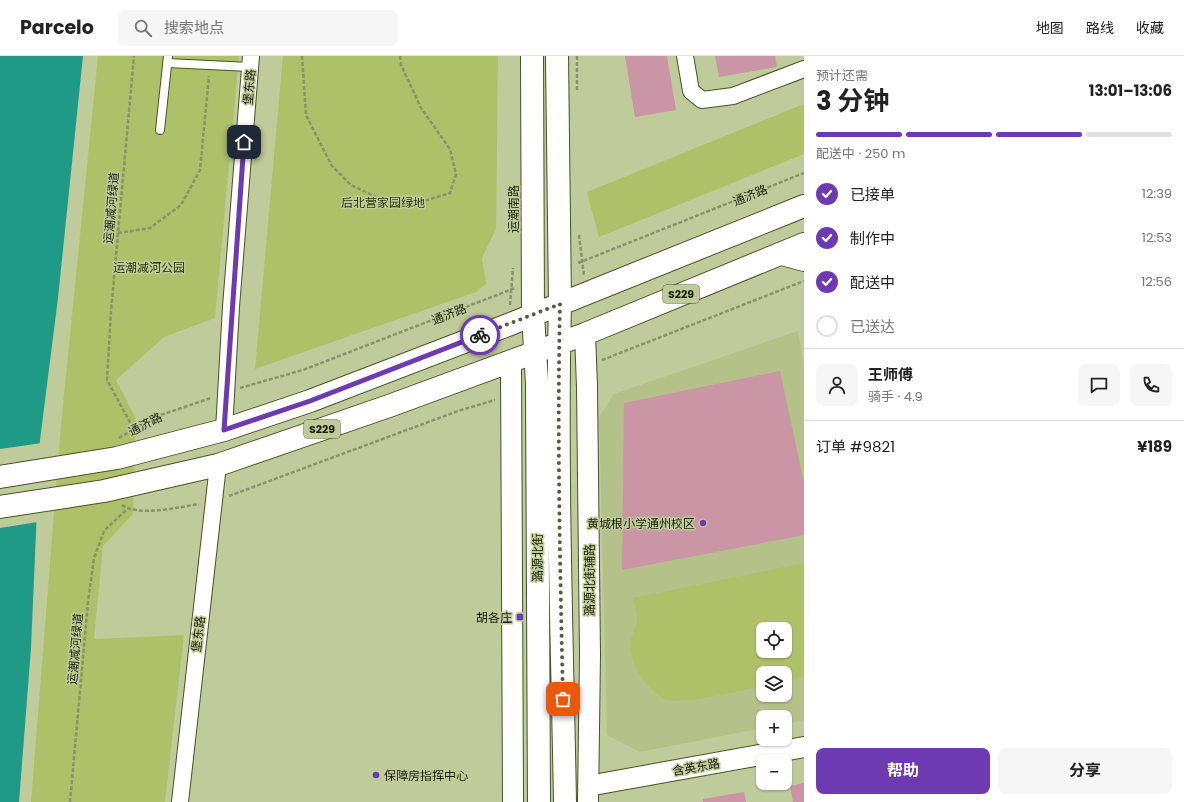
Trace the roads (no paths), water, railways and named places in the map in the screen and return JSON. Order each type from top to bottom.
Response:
[{"type":"main road","name":"运潮南路","points":[[532,56],[533,314]]},
{"type":"main road","points":[[557,56],[558,271],[560,304]]},
{"type":"main road","name":"通济路","points":[[0,477],[117,458],[224,430],[310,401],[508,325],[804,206]]},
{"type":"main road","name":"S229","points":[[0,507],[104,491],[218,465],[389,406],[559,344],[804,244]]},
{"type":"main road","name":"潞源北街","points":[[560,304],[560,590],[565,802]]},
{"type":"main road","name":"潞源北街","points":[[533,314],[535,352],[539,802]]},
{"type":"street","points":[[685,56],[691,91],[702,100],[733,96],[804,69]]},
{"type":"street","name":"堡东路","points":[[224,430],[231,307],[251,62]]},
{"type":"street","points":[[778,254],[804,261]]},
{"type":"street","name":"潞源北街辅路","points":[[585,334],[587,366],[590,654],[588,794]]},
{"type":"street","points":[[511,361],[513,802]]},
{"type":"street","name":"堡东路","points":[[180,802],[218,465]]},
{"type":"street","points":[[562,655],[590,654]]},
{"type":"street","name":"含英东路","points":[[588,794],[804,746]]},
{"type":"lane","points":[[160,130],[167,59],[210,65],[251,62]]},
{"type":"water","points":[[0,56],[83,56],[58,298],[40,440],[31,648],[19,802],[0,802]]},
{"type":"place","name":"黄城根小学通州校区","points":[[703,523]]},
{"type":"place","name":"胡各庄","points":[[520,617]]},
{"type":"place","name":"保障房指挥中心","points":[[376,775]]},
{"type":"park label","name":"后北营家园绿地","points":[[383,202]]},
{"type":"park label","name":"运潮减河公园","points":[[149,267]]}]
